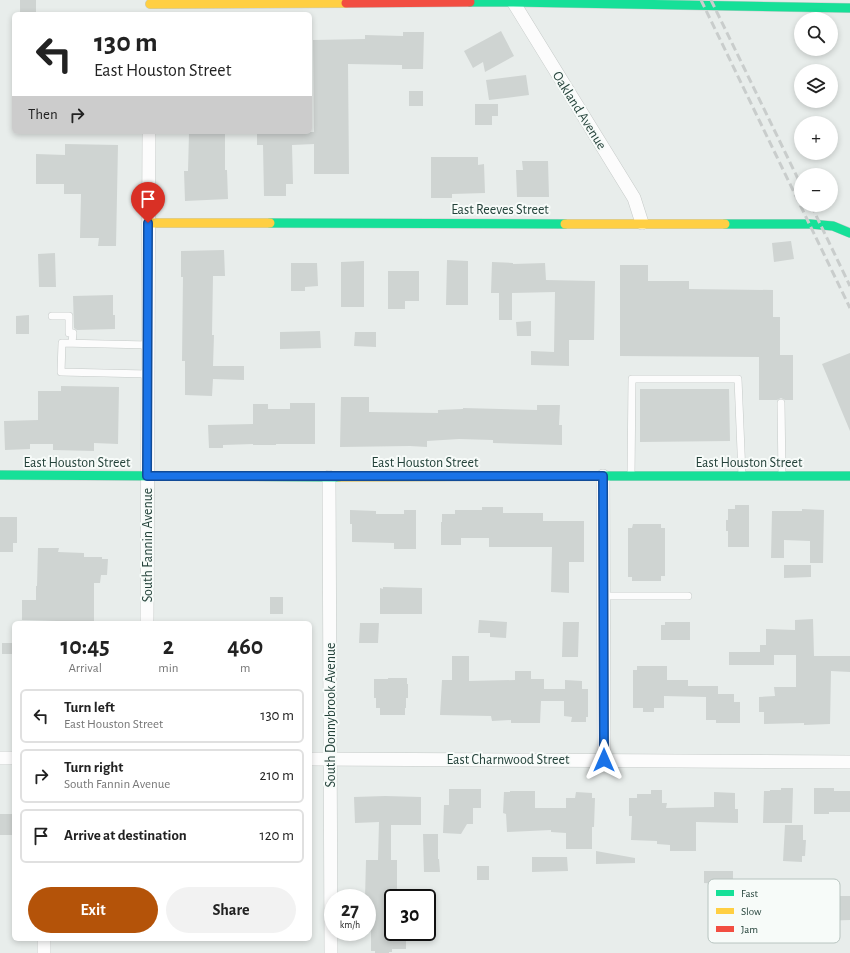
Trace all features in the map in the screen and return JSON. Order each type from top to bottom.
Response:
[{"type":"street","points":[[150,6],[512,1],[850,8]]},
{"type":"street","name":"Oakland Avenue","points":[[512,1],[634,198],[642,223]]},
{"type":"street","name":"South Fannin Avenue","points":[[147,621],[149,134]]},
{"type":"street","name":"East Reeves Street","points":[[148,223],[810,224],[833,226],[850,233]]},
{"type":"street","name":"East Houston Street","points":[[0,475],[329,477],[850,476]]},
{"type":"street","points":[[603,476],[604,760]]},
{"type":"street","name":"South Donnybrook Avenue","points":[[329,477],[331,953]]},
{"type":"street","points":[[0,758],[12,758]]},
{"type":"street","name":"East Charnwood Street","points":[[312,758],[850,762]]},
{"type":"street","points":[[44,941],[44,953]]},
{"type":"lane","points":[[52,316],[69,316],[69,333],[73,333],[72,343]]},
{"type":"lane","points":[[147,374],[61,372],[62,343],[148,345]]},
{"type":"lane","points":[[632,476],[632,379],[738,379],[742,476]]},
{"type":"lane","points":[[781,403],[782,476]]},
{"type":"lane","points":[[604,596],[688,596]]},
{"type":"building","points":[[20,0],[36,0],[36,12],[20,12]]},
{"type":"building","points":[[501,31],[514,56],[485,72],[483,62],[473,68],[464,51]]},
{"type":"building","points":[[403,32],[424,32],[423,69],[402,69],[402,65],[348,64],[349,174],[314,174],[314,144],[292,145],[293,184],[286,184],[286,196],[264,196],[263,145],[257,145],[257,134],[312,134],[312,132],[314,132],[313,40],[365,39],[365,35],[403,36]]},
{"type":"building","points":[[526,75],[529,95],[489,100],[486,80]]},
{"type":"building","points":[[409,91],[423,91],[423,106],[409,106]]},
{"type":"building","points":[[475,104],[498,104],[498,116],[492,116],[492,125],[475,125]]},
{"type":"building","points":[[189,134],[225,134],[225,170],[227,170],[228,199],[185,201],[184,171],[188,171]]},
{"type":"building","points":[[65,144],[118,145],[116,246],[98,246],[99,238],[80,238],[81,194],[64,194],[64,184],[36,184],[36,154],[65,155]]},
{"type":"building","points":[[431,157],[478,157],[478,165],[484,164],[485,193],[452,194],[452,198],[431,198]]},
{"type":"building","points":[[522,161],[548,161],[549,197],[517,197],[516,170],[523,170]]},
{"type":"building","points":[[791,241],[794,259],[774,262],[772,243]]},
{"type":"building","points":[[224,250],[225,276],[213,276],[213,366],[244,366],[244,380],[213,379],[212,396],[185,395],[185,361],[182,361],[183,277],[181,277],[181,251]]},
{"type":"building","points":[[55,253],[56,287],[39,287],[38,254]]},
{"type":"building","points":[[447,260],[468,261],[468,305],[446,305]]},
{"type":"building","points":[[364,261],[364,307],[341,307],[341,262]]},
{"type":"building","points":[[492,262],[513,264],[545,263],[546,280],[595,281],[594,340],[569,340],[569,366],[531,365],[531,351],[554,352],[555,292],[512,293],[512,320],[499,320],[499,293],[491,293]]},
{"type":"building","points":[[291,263],[317,263],[318,286],[305,287],[305,291],[291,291]]},
{"type":"building","points":[[620,265],[648,265],[648,281],[689,281],[689,289],[773,290],[773,317],[780,317],[780,355],[793,355],[793,400],[785,400],[781,398],[777,400],[759,400],[759,357],[620,356]]},
{"type":"building","points":[[388,271],[419,271],[419,301],[405,301],[405,309],[388,309]]},
{"type":"building","points":[[113,295],[115,329],[77,330],[74,328],[73,296]]},
{"type":"building","points":[[29,315],[29,334],[16,334],[16,316]]},
{"type":"building","points":[[531,321],[531,336],[517,336],[516,322]]},
{"type":"building","points":[[320,331],[321,348],[280,349],[280,332]]},
{"type":"building","points":[[355,332],[376,332],[376,347],[354,346]]},
{"type":"building","points":[[850,353],[850,431],[822,364]]},
{"type":"building","points":[[61,386],[119,387],[118,444],[94,443],[94,451],[53,450],[53,444],[30,444],[30,449],[5,450],[4,421],[38,420],[38,391],[61,391]]},
{"type":"building","points":[[640,389],[729,389],[730,441],[640,442]]},
{"type":"building","points":[[341,397],[369,397],[369,412],[438,413],[438,410],[463,408],[537,410],[537,405],[560,405],[559,425],[562,425],[562,445],[493,443],[493,440],[459,439],[427,441],[427,447],[340,447]]},
{"type":"building","points":[[290,403],[315,403],[315,444],[223,445],[223,448],[209,448],[208,425],[253,424],[253,404],[268,404],[268,409],[290,409]]},
{"type":"building","points":[[735,505],[749,505],[749,547],[728,547],[726,520],[728,520],[728,509],[735,509]]},
{"type":"building","points":[[482,507],[503,507],[503,513],[543,513],[543,521],[584,521],[584,562],[569,562],[569,593],[551,592],[552,547],[489,547],[489,538],[461,538],[461,545],[441,545],[442,514],[455,514],[455,510],[482,510]]},
{"type":"building","points":[[802,509],[824,510],[823,563],[810,563],[810,541],[784,540],[784,558],[771,558],[772,511],[802,511]]},
{"type":"building","points":[[350,510],[376,511],[376,514],[404,514],[404,510],[416,510],[416,549],[394,549],[394,543],[352,542]]},
{"type":"building","points":[[0,517],[17,517],[17,543],[13,543],[13,552],[0,552]]},
{"type":"building","points":[[633,524],[661,524],[661,528],[665,528],[665,576],[661,576],[661,581],[632,581],[632,577],[628,577],[628,528],[632,528]]},
{"type":"building","points":[[38,548],[59,548],[58,552],[84,553],[84,557],[102,557],[102,559],[108,559],[107,575],[101,575],[100,583],[94,583],[94,621],[22,620],[22,600],[36,600]]},
{"type":"building","points":[[784,565],[811,565],[811,577],[784,578]]},
{"type":"building","points":[[383,587],[422,588],[422,614],[380,614],[380,588],[383,589]]},
{"type":"building","points":[[270,597],[283,597],[283,614],[270,614]]},
{"type":"building","points":[[813,619],[814,656],[850,656],[850,672],[831,671],[830,724],[764,724],[764,712],[759,712],[759,697],[775,696],[774,687],[796,687],[796,655],[774,655],[774,665],[729,665],[729,652],[760,652],[760,645],[766,645],[766,629],[795,630],[795,620]]},
{"type":"building","points":[[479,620],[507,622],[506,638],[490,637],[490,633],[478,633]]},
{"type":"building","points":[[563,622],[579,622],[578,657],[562,657]]},
{"type":"building","points":[[665,622],[690,622],[690,640],[661,640],[661,625],[665,625]]},
{"type":"building","points":[[360,623],[379,623],[378,643],[359,643]]},
{"type":"building","points":[[2,643],[12,643],[12,654],[2,654]]},
{"type":"building","points":[[452,656],[469,656],[469,681],[515,680],[515,671],[531,671],[531,679],[544,679],[544,689],[565,689],[565,680],[582,681],[582,689],[588,689],[588,717],[586,717],[586,722],[571,722],[572,717],[564,716],[564,701],[541,701],[540,723],[511,723],[511,720],[492,721],[491,716],[440,715],[442,680],[452,680]]},
{"type":"building","points":[[637,666],[667,666],[667,680],[688,680],[688,686],[718,686],[718,694],[734,694],[734,702],[740,702],[740,723],[716,723],[716,720],[706,720],[706,697],[664,696],[664,708],[654,708],[654,712],[643,712],[643,708],[633,708],[633,670],[637,670]]},
{"type":"building","points":[[407,678],[408,698],[406,698],[405,715],[380,715],[380,708],[376,708],[376,698],[374,698],[374,679]]},
{"type":"building","points":[[781,788],[793,788],[792,823],[763,823],[764,791],[781,790]]},
{"type":"building","points":[[814,788],[834,788],[834,791],[850,791],[850,812],[814,814]]},
{"type":"building","points":[[449,789],[481,789],[481,808],[473,808],[473,824],[467,824],[461,834],[443,833],[444,805],[449,805]]},
{"type":"building","points":[[651,790],[662,790],[662,803],[667,803],[666,808],[714,807],[714,792],[735,793],[735,809],[738,809],[738,823],[696,822],[696,851],[670,851],[670,845],[657,844],[657,841],[631,840],[632,816],[629,816],[629,798],[637,798],[637,794],[651,794]]},
{"type":"building","points":[[535,791],[535,808],[566,808],[566,798],[575,798],[576,792],[592,793],[592,798],[595,798],[594,827],[592,827],[592,849],[566,849],[566,833],[551,832],[551,830],[507,832],[506,814],[503,813],[504,792]]},
{"type":"building","points":[[354,797],[421,797],[421,825],[391,825],[391,860],[397,860],[397,889],[384,889],[384,941],[406,941],[406,949],[392,949],[392,952],[389,953],[375,953],[375,951],[371,951],[371,941],[376,941],[376,889],[365,889],[366,860],[378,860],[379,822],[355,823]]},
{"type":"building","points":[[0,814],[12,814],[12,835],[0,835]]},
{"type":"building","points":[[785,825],[803,825],[803,840],[806,840],[805,856],[802,856],[802,862],[783,861]]},
{"type":"building","points":[[423,834],[438,834],[438,859],[440,872],[424,872]]},
{"type":"building","points":[[596,851],[635,858],[635,863],[596,864]]},
{"type":"building","points":[[532,857],[567,857],[568,871],[532,872]]},
{"type":"building","points":[[477,866],[489,866],[489,880],[477,880]]},
{"type":"building","points":[[704,871],[733,871],[733,879],[708,879],[708,883],[704,883]]},
{"type":"building","points":[[840,896],[850,896],[850,920],[840,920]]},
{"type":"railway","points":[[701,0],[850,308]]},
{"type":"railway","points":[[711,0],[794,171]]},
{"type":"railway","points":[[814,212],[850,286]]},
{"type":"traffic: fast","points":[[470,2],[850,8]]},
{"type":"traffic: fast","points":[[270,223],[565,224]]},
{"type":"traffic: fast","points":[[725,224],[810,224],[833,226],[850,233]]},
{"type":"traffic: fast","points":[[0,475],[339,477]]},
{"type":"traffic: fast","points":[[602,476],[850,476]]},
{"type":"traffic: slow","points":[[150,4],[346,3]]},
{"type":"traffic: slow","points":[[148,223],[270,223]]},
{"type":"traffic: slow","points":[[565,224],[725,224]]},
{"type":"traffic: slow","points":[[339,477],[602,476]]},
{"type":"traffic: jam","points":[[346,3],[470,2]]},
{"type":"route","points":[[148,223],[147,476],[603,476],[604,760]]}]
